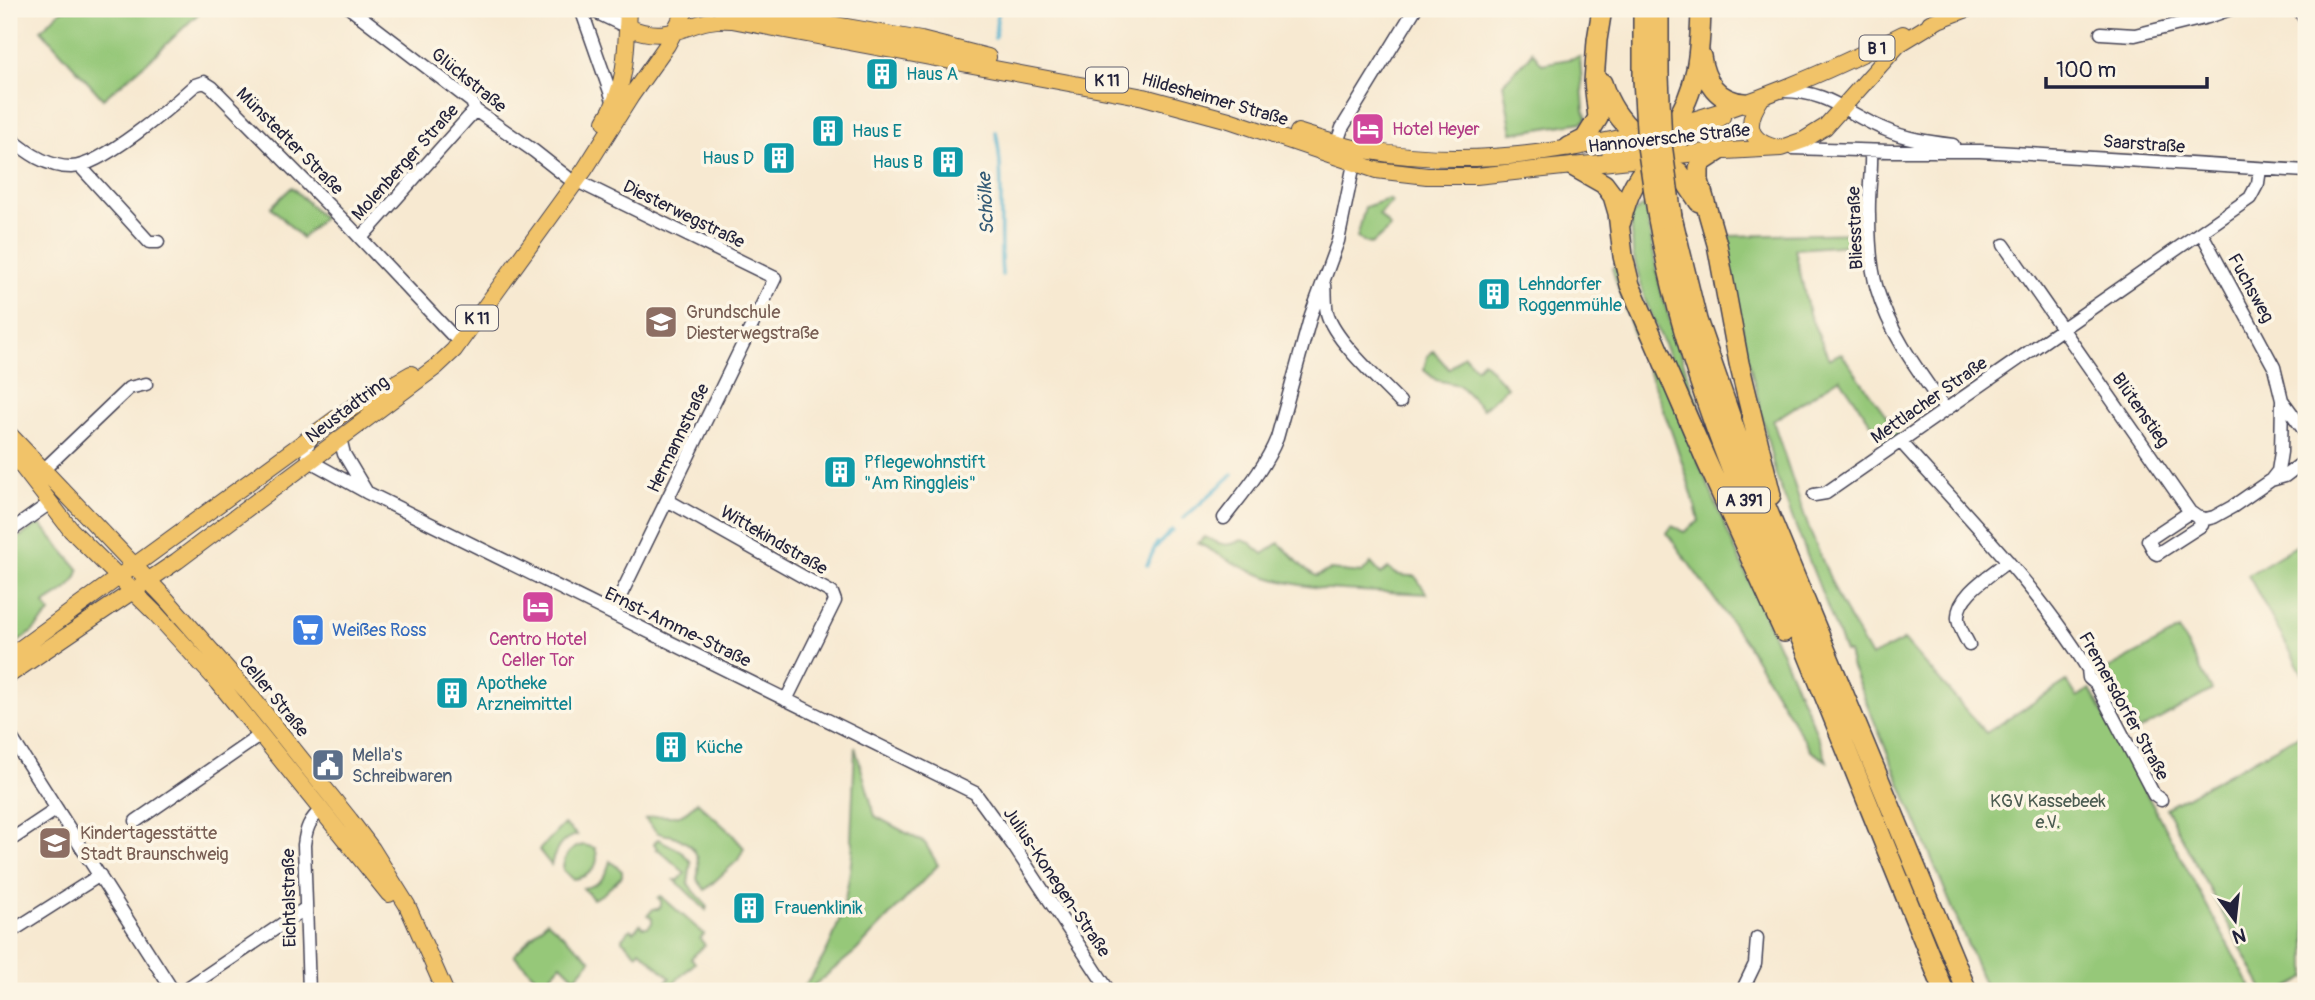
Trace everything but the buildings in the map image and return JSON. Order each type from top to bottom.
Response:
[{"type":"highway","points":[[1576,147],[1585,139],[1598,118],[1594,82],[1602,9]]},
{"type":"highway","name":"A 391","points":[[1643,9],[1651,78]]},
{"type":"highway","name":"A 391","points":[[1659,9],[1647,146],[1665,218],[1718,384],[1782,548],[1967,991]]},
{"type":"highway","points":[[1700,9],[1700,46],[1704,73],[1713,89],[1732,101],[1749,102]]},
{"type":"highway","points":[[1620,230],[1629,194],[1642,173],[1653,142],[1683,110],[1692,88],[1700,46]]},
{"type":"highway","points":[[1596,55],[1610,106],[1624,124],[1653,142],[1663,161],[1683,177],[1709,218]]},
{"type":"highway","points":[[1713,152],[1699,168],[1699,181],[1717,244],[1739,363],[1782,548]]},
{"type":"highway","points":[[1574,167],[1609,188],[1617,205],[1623,256],[1630,285],[1690,425],[1829,727],[1855,773]]},
{"type":"highway","name":"A 391","points":[[1665,218],[1678,312],[1715,426],[1944,991]]},
{"type":"main road","name":"K 11","points":[[614,103],[625,68],[628,9]]},
{"type":"main road","points":[[675,32],[686,9]]},
{"type":"main road","name":"Hannoversche Straße","points":[[1356,156],[1393,173],[1459,177],[1574,167],[1653,142],[1780,91],[1855,59],[1910,30],[1967,9]]},
{"type":"main road","name":"K 11","points":[[627,27],[650,35],[666,35],[711,20],[738,15]]},
{"type":"main road","name":"Hildesheimer Straße","points":[[738,15],[1144,97],[1334,149]]},
{"type":"main road","name":"Hildesheimer Straße","points":[[738,15],[811,15],[982,56],[1138,86],[1205,103],[1356,156]]},
{"type":"main road","name":"Hannoversche Straße","points":[[1356,156],[1385,153],[1461,157],[1653,142],[1713,152],[1778,148],[1815,134],[1833,120],[1899,44],[1940,19]]},
{"type":"main road","name":"Neustadtring","points":[[9,676],[149,581],[431,371],[454,349],[675,32]]},
{"type":"main road","points":[[1749,102],[1752,129],[1760,141],[1778,148]]},
{"type":"main road","name":"Neustadtring","points":[[9,657],[345,412],[415,371],[442,348],[572,179],[614,103]]},
{"type":"main road","points":[[1574,167],[1653,142]]},
{"type":"main road","name":"Celler Straße","points":[[9,433],[42,475]]},
{"type":"main road","name":"Celler Straße","points":[[9,449],[88,517],[232,674],[292,761],[328,804],[372,849],[407,905],[445,991]]},
{"type":"main road","points":[[42,475],[52,491],[50,503]]},
{"type":"main road","name":"Celler Straße","points":[[50,503],[60,504],[88,517]]},
{"type":"main road","name":"Celler Straße","points":[[50,503],[71,530],[206,668],[262,734],[279,744]]},
{"type":"main road","name":"Celler Straße","points":[[328,804],[389,894],[410,932],[435,991]]},
{"type":"street","name":"Glückstraße","points":[[351,9],[472,102],[475,110],[572,179]]},
{"type":"street","points":[[581,9],[614,103]]},
{"type":"street","points":[[589,9],[627,27]]},
{"type":"street","points":[[1334,149],[1346,122],[1415,9]]},
{"type":"street","points":[[2101,33],[2134,34],[2231,9]]},
{"type":"street","points":[[2299,9],[2306,22]]},
{"type":"street","name":"Münstedter Straße","points":[[80,166],[131,137],[159,117],[195,85],[205,82],[453,336]]},
{"type":"street","name":"K 11","points":[[1780,91],[1802,91],[1845,107]]},
{"type":"street","name":"Saarstraße","points":[[1845,107],[1884,129],[1925,141],[1963,145],[1980,151]]},
{"type":"street","name":"Molenberger Straße","points":[[360,238],[475,110]]},
{"type":"street","points":[[9,137],[32,155],[49,163],[80,166],[149,242],[158,242]]},
{"type":"street","points":[[1905,152],[1919,147],[1925,141]]},
{"type":"street","name":"Saarstraße","points":[[1778,148],[1905,152],[1980,151],[2306,171]]},
{"type":"street","name":"Bliesstraße","points":[[1871,151],[1870,239],[1877,290],[1888,318],[1912,362],[1946,410]]},
{"type":"street","points":[[1224,518],[1272,451],[1311,315],[1338,241],[1356,156]]},
{"type":"street","name":"Mettlacher Straße","points":[[1814,495],[1826,493],[1901,442],[2250,198],[2258,183],[2260,169]]},
{"type":"street","name":"Diesterwegstraße","points":[[572,179],[775,278]]},
{"type":"street","name":"Fuchsweg","points":[[2201,232],[2278,377],[2282,400],[2281,452],[2278,471],[2271,480]]},
{"type":"street","points":[[2004,245],[2062,329]]},
{"type":"street","name":"Hermannstraße","points":[[612,613],[775,278]]},
{"type":"street","points":[[1324,281],[1327,314],[1334,327],[1344,342],[1400,402]]},
{"type":"street","name":"Blütenstieg","points":[[2062,329],[2193,514],[2206,519],[2214,517],[2271,480]]},
{"type":"street","points":[[42,475],[130,387],[145,384]]},
{"type":"street","points":[[2282,400],[2306,433]]},
{"type":"street","points":[[310,461],[306,453],[307,444],[317,433]]},
{"type":"street","points":[[340,438],[344,454],[366,492]]},
{"type":"street","name":"Fremersdorfer Straße","points":[[1901,442],[2043,604],[2088,669],[2089,678],[2096,684],[2154,795],[2161,800]]},
{"type":"street","points":[[2271,480],[2285,475],[2306,460]]},
{"type":"street","name":"Ernst-Amme-Straße","points":[[310,461],[366,492],[975,793]]},
{"type":"street","name":"Wittekindstraße","points":[[667,500],[835,597],[786,700]]},
{"type":"street","points":[[9,532],[50,503]]},
{"type":"street","points":[[1969,645],[1960,628],[1959,607],[1964,597],[2008,561]]},
{"type":"street","points":[[9,734],[173,991]]},
{"type":"street","name":"Celler Straße","points":[[136,821],[262,734]]},
{"type":"street","name":"Julius-Konegen-Straße","points":[[975,793],[1013,845],[1109,991]]},
{"type":"street","name":"Eichtalstraße","points":[[309,991],[306,828],[314,816],[328,804]]},
{"type":"street","points":[[9,841],[57,809]]},
{"type":"street","points":[[9,933],[100,875]]},
{"type":"street","points":[[183,991],[306,908]]},
{"type":"street","points":[[1742,991],[1755,964],[1757,938]]},
{"type":"green space","points":[[63,9],[196,9],[199,13],[103,99],[41,30]]},
{"type":"green space","points":[[1532,51],[1542,64],[1580,57],[1587,118],[1583,122],[1512,133],[1503,83]]},
{"type":"green space","points":[[292,187],[323,218],[302,238],[271,207]]},
{"type":"green space","points":[[1389,199],[1392,202],[1379,214],[1389,229],[1373,243],[1369,244],[1357,238],[1365,207]]},
{"type":"green space","points":[[1645,205],[1660,288],[1714,448],[1709,449],[1645,300],[1633,254],[1631,215]]},
{"type":"green space","name":"KGV Kassebeek e.V.","points":[[1862,233],[1863,244],[1795,249],[1809,314],[1829,359],[1841,353],[1900,435],[1886,445],[1840,378],[1773,421],[1809,529],[1840,602],[1871,657],[1904,640],[1986,733],[2067,681],[2077,697],[2090,689],[2253,991],[1987,991],[1852,668],[1848,652],[1845,652],[1776,476],[1725,242],[1727,236]]},
{"type":"green space","points":[[1617,266],[1827,761],[1811,751],[1746,643],[1667,533],[1672,526],[1684,532],[1699,521],[1680,456],[1622,300],[1612,268]]},
{"type":"green space","points":[[1433,351],[1449,369],[1464,355],[1476,368],[1483,361],[1507,387],[1483,409],[1459,385],[1436,380],[1424,370],[1427,356]]},
{"type":"green space","points":[[37,525],[42,526],[79,570],[70,586],[44,604],[50,613],[32,632],[9,648],[9,544]]},
{"type":"green space","points":[[1205,537],[1223,544],[1242,540],[1263,554],[1279,543],[1316,576],[1330,570],[1362,573],[1371,563],[1381,574],[1388,568],[1400,575],[1415,576],[1427,594],[1319,588],[1277,580],[1241,567],[1198,543]]},
{"type":"green space","points":[[2306,540],[2306,680],[2248,575]]},
{"type":"green space","points":[[2179,630],[2212,690],[2138,731],[2105,671]]},
{"type":"green space","points":[[2306,731],[2306,978],[2282,991],[2264,991],[2166,808]]},
{"type":"green space","points":[[855,747],[875,816],[925,843],[938,865],[856,951],[807,991],[800,991],[824,956],[844,901],[853,841]]},
{"type":"green space","points":[[697,802],[744,848],[738,860],[705,890],[697,879],[698,864],[692,847],[681,839],[659,833],[645,819],[653,816],[676,816]]},
{"type":"green space","points":[[564,824],[577,835],[560,846],[551,865],[539,850]]},
{"type":"green space","points":[[658,839],[681,851],[691,862],[688,884],[707,906],[706,910],[675,880],[679,880],[685,873],[656,849],[654,844]]},
{"type":"green space","points":[[584,845],[595,848],[597,860],[593,870],[573,879],[563,870],[564,860],[572,850]]},
{"type":"green space","points":[[610,861],[622,871],[622,876],[603,894],[593,899],[583,888],[594,885],[601,879]]},
{"type":"green space","points":[[661,896],[704,934],[700,939],[705,945],[691,958],[695,963],[667,989],[663,985],[670,978],[640,950],[637,954],[622,940],[631,929],[634,932],[640,924],[648,927],[652,923],[652,918],[648,915],[661,906],[658,898]]},
{"type":"green space","points":[[547,921],[591,960],[575,978],[561,964],[543,984],[514,955]]},
{"type":"waterway","name":"Schölke","points":[[995,38],[998,9]]},
{"type":"waterway","name":"Schölke","points":[[996,132],[1000,167],[1002,275]]},
{"type":"waterway","points":[[1184,518],[1232,475]]},
{"type":"waterway","points":[[1157,546],[1172,530]]},
{"type":"waterway","name":"Schölke","points":[[1147,565],[1157,543]]},
{"type":"place","name":"Haus A","points":[[882,74]]},
{"type":"place","name":"Hotel Heyer","points":[[1368,129]]},
{"type":"place","name":"Haus E","points":[[828,131]]},
{"type":"place","name":"Haus D","points":[[779,158]]},
{"type":"place","name":"Haus B","points":[[948,162]]},
{"type":"place","name":"Lehndorfer Roggenmühle","points":[[1494,294]]},
{"type":"place","name":"Grundschule Diesterwegstraße","points":[[661,322]]},
{"type":"place","name":"Pflegewohnstift \"Am Ringgleis\"","points":[[840,472]]},
{"type":"place","name":"Centro Hotel Celler Tor","points":[[538,607]]},
{"type":"place","name":"Weißes Ross","points":[[308,630]]},
{"type":"place","name":"Apotheke Arzneimittel","points":[[452,693]]},
{"type":"place","name":"Küche","points":[[671,747]]},
{"type":"place","name":"Mella's Schreibwaren","points":[[328,765]]},
{"type":"place","name":"Kindertagesstätte Stadt Braunschweig","points":[[55,843]]},
{"type":"place","name":"Frauenklinik","points":[[749,908]]}]
